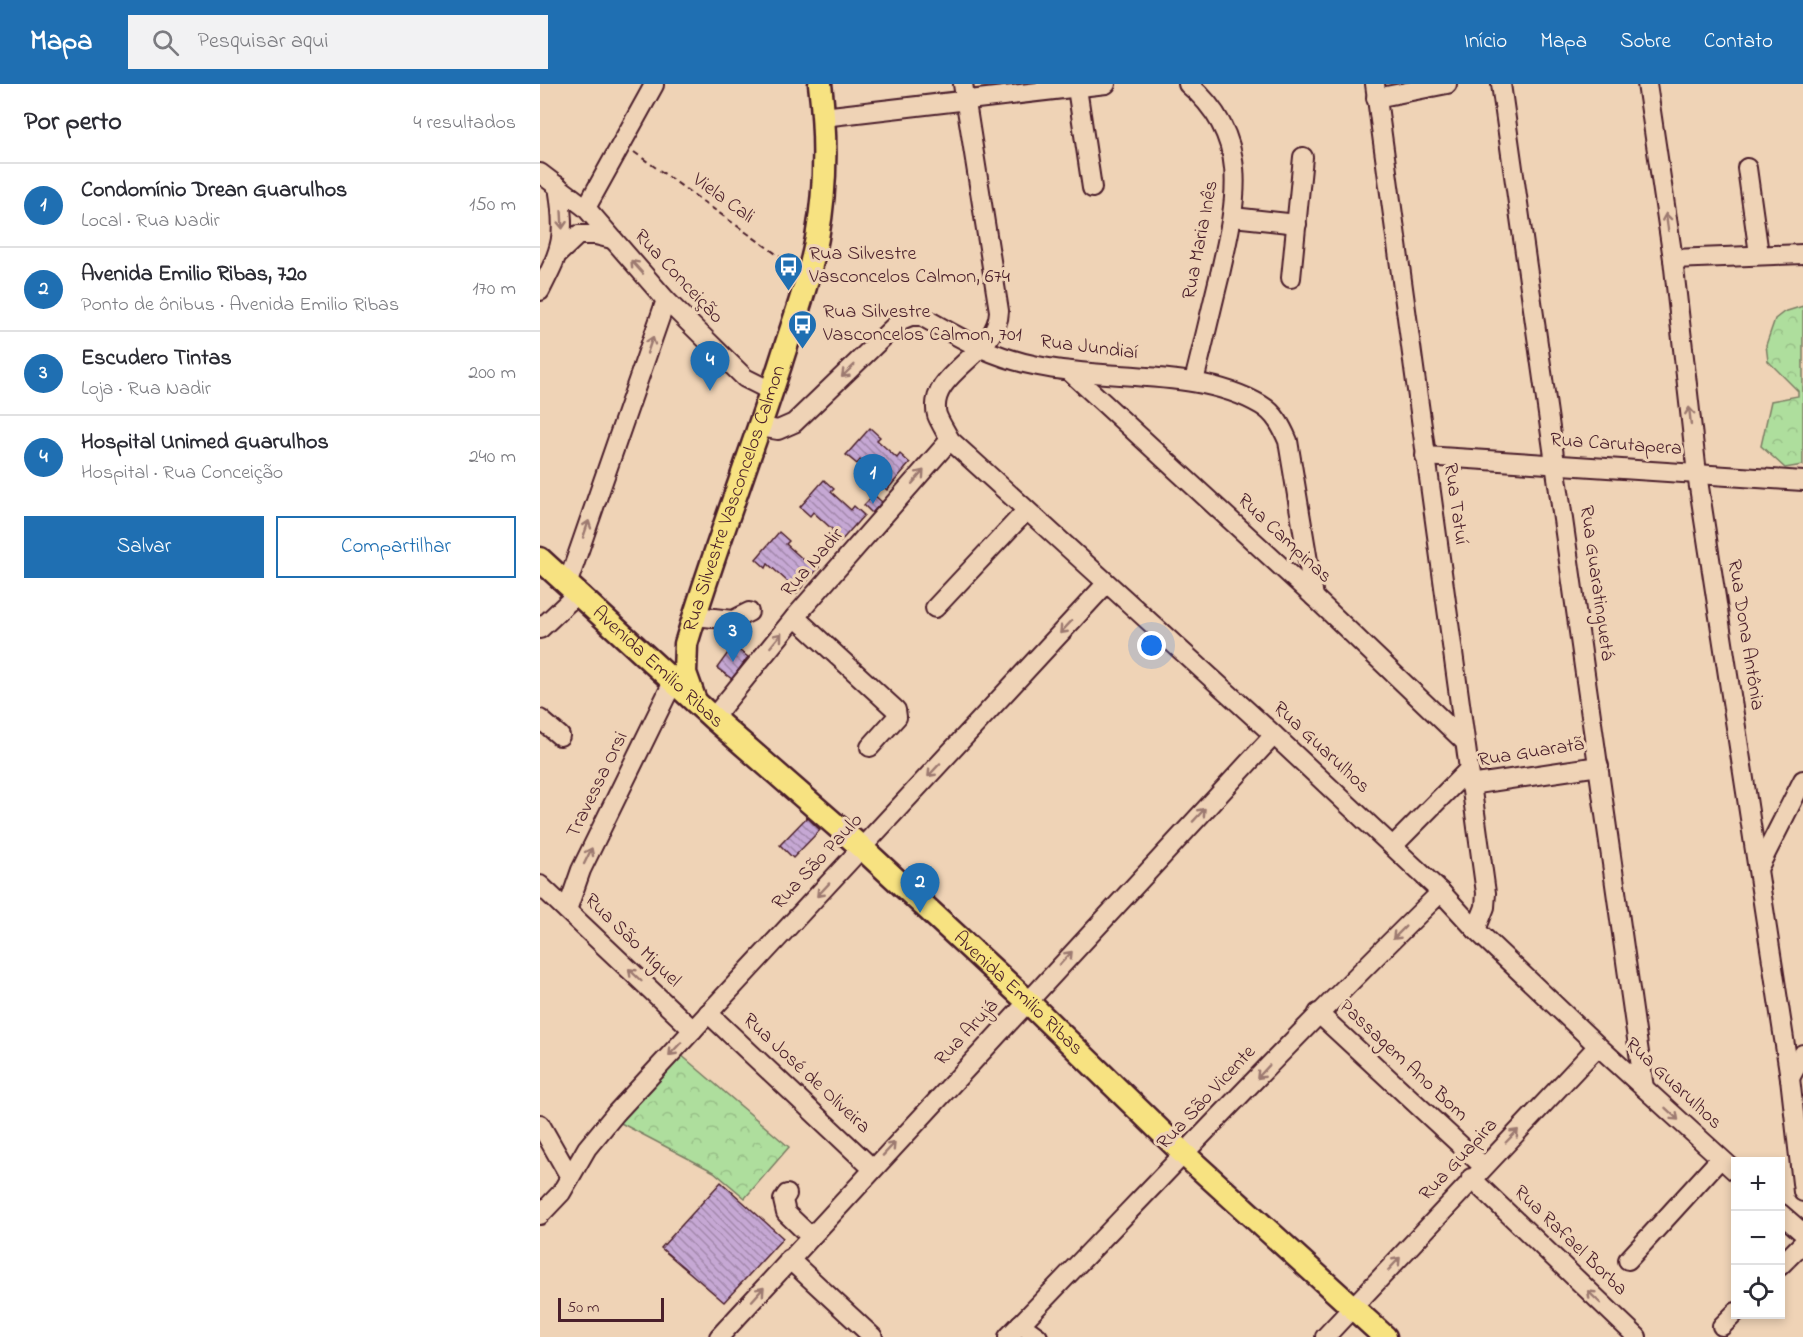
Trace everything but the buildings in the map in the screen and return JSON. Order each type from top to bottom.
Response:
[{"type":"main road","name":"Rua Silvestre Vasconcelos Calmon","points":[[696,702],[685,673],[686,645],[760,427],[808,276],[817,237],[822,196],[823,117],[820,84]]},
{"type":"main road","name":"Avenida Emilio Ribas","points":[[540,559],[713,718],[862,848],[1027,1001],[1185,1155],[1385,1337]]},
{"type":"main road","points":[[636,648],[661,654],[670,653],[686,645]]},
{"type":"street","points":[[823,117],[964,93],[1077,88],[1106,84]]},
{"type":"street","name":"Rua Maria Inês","points":[[1188,84],[1210,107],[1224,128],[1236,167],[1233,217],[1194,381]]},
{"type":"street","points":[[1376,91],[1447,84]]},
{"type":"street","name":"Rua Guaratinguetá","points":[[1501,84],[1644,1088]]},
{"type":"street","name":"Rua Dona Antônia","points":[[1647,84],[1673,259],[1697,474],[1759,867],[1790,1078],[1803,1192]]},
{"type":"street","points":[[540,173],[586,208],[654,85]]},
{"type":"street","points":[[1077,88],[1092,188]]},
{"type":"street","name":"Rua Tatuí","points":[[1376,91],[1486,893],[1485,907],[1476,930]]},
{"type":"street","name":"Rua Guarulhos","points":[[964,93],[999,311],[996,332],[981,350],[950,376],[938,401],[937,414],[950,440],[1274,735],[1441,892],[1476,930],[1731,1168]]},
{"type":"street","points":[[1291,278],[1303,157]]},
{"type":"street","points":[[1747,168],[1759,254]]},
{"type":"street","points":[[540,291],[559,253],[564,224],[558,186]]},
{"type":"street","name":"Rua Conceição","points":[[586,208],[666,300],[745,378],[771,391]]},
{"type":"street","points":[[1233,217],[1297,224]]},
{"type":"street","points":[[559,253],[578,235],[596,235],[612,239]]},
{"type":"street","points":[[1673,259],[1803,254]]},
{"type":"street","points":[[540,629],[572,589],[666,300]]},
{"type":"street","name":"Rua Jundiaí","points":[[760,427],[778,430],[794,423],[902,320],[911,316],[921,316],[981,350],[1070,372],[1194,381],[1256,402],[1280,423],[1288,441],[1314,597]]},
{"type":"street","name":"Rua Campinas","points":[[1070,372],[1314,597],[1465,742]]},
{"type":"street","name":"Rua Nadir","points":[[713,718],[795,617],[950,440]]},
{"type":"street","name":"Rua Carutapera","points":[[1425,456],[1556,463],[1803,482]]},
{"type":"street","points":[[935,608],[1026,511]]},
{"type":"street","name":"Rua São Paulo","points":[[540,1215],[561,1193],[587,1148],[616,1113],[1106,584]]},
{"type":"street","points":[[695,616],[734,620],[749,612]]},
{"type":"street","points":[[795,617],[896,710],[897,717],[870,747]]},
{"type":"street","name":"Travessa Orsi","points":[[567,910],[581,870],[673,682]]},
{"type":"street","points":[[540,719],[560,735]]},
{"type":"street","name":"Rua Arujá","points":[[719,1337],[872,1168],[1274,735]]},
{"type":"street","name":"Rua Guaratã","points":[[1469,778],[1599,766]]},
{"type":"street","points":[[1393,846],[1469,778]]},
{"type":"street","points":[[1759,867],[1803,780]]},
{"type":"street","name":"Rua São Miguel","points":[[540,885],[693,1030]]},
{"type":"street","name":"Rua São Vicente","points":[[1014,1330],[1185,1155],[1318,1014],[1441,892]]},
{"type":"street","name":"Rua José de Oliveira","points":[[708,1013],[872,1168]]},
{"type":"street","name":"Passagem Ano Bom","points":[[1318,1014],[1477,1172]]},
{"type":"street","name":"Rua Guapira","points":[[1325,1337],[1477,1172],[1599,1046]]},
{"type":"street","points":[[1790,1078],[1803,1054]]},
{"type":"street","points":[[540,1124],[570,1177]]},
{"type":"street","points":[[1628,1260],[1720,1159]]},
{"type":"street","name":"Rua Rafael Borba","points":[[1477,1172],[1637,1337]]},
{"type":"street","points":[[787,1194],[783,1200],[786,1214],[810,1236]]},
{"type":"street","points":[[1785,1217],[1803,1233]]},
{"type":"street","points":[[1781,1265],[1803,1243]]},
{"type":"street","points":[[789,1259],[873,1337]]},
{"type":"street","points":[[1722,1326],[1731,1317]]},
{"type":"street","points":[[1014,1330],[1038,1337]]},
{"type":"path","name":"Viela Cali","points":[[622,144],[808,276]]},
{"type":"green space","points":[[1803,306],[1803,465],[1785,468],[1761,446],[1771,401],[1798,396],[1798,391],[1768,361],[1766,345],[1775,319],[1784,312]]},
{"type":"green space","points":[[680,1054],[789,1147],[745,1198],[714,1172],[615,1120]]},
{"type":"place","name":"Rua Silvestre Vasconcelos Calmon, 674","points":[[788,292]]},
{"type":"place","name":"Rua Silvestre Vasconcelos Calmon, 701","points":[[802,350]]},
{"type":"place","name":"Hospital Unimed Guarulhos","points":[[710,391]]},
{"type":"place","name":"Condomínio Drean Guarulhos","points":[[873,504]]},
{"type":"place","name":"Escudero Tintas","points":[[733,662]]},
{"type":"place","name":"Avenida Emilio Ribas, 720","points":[[920,913]]}]
